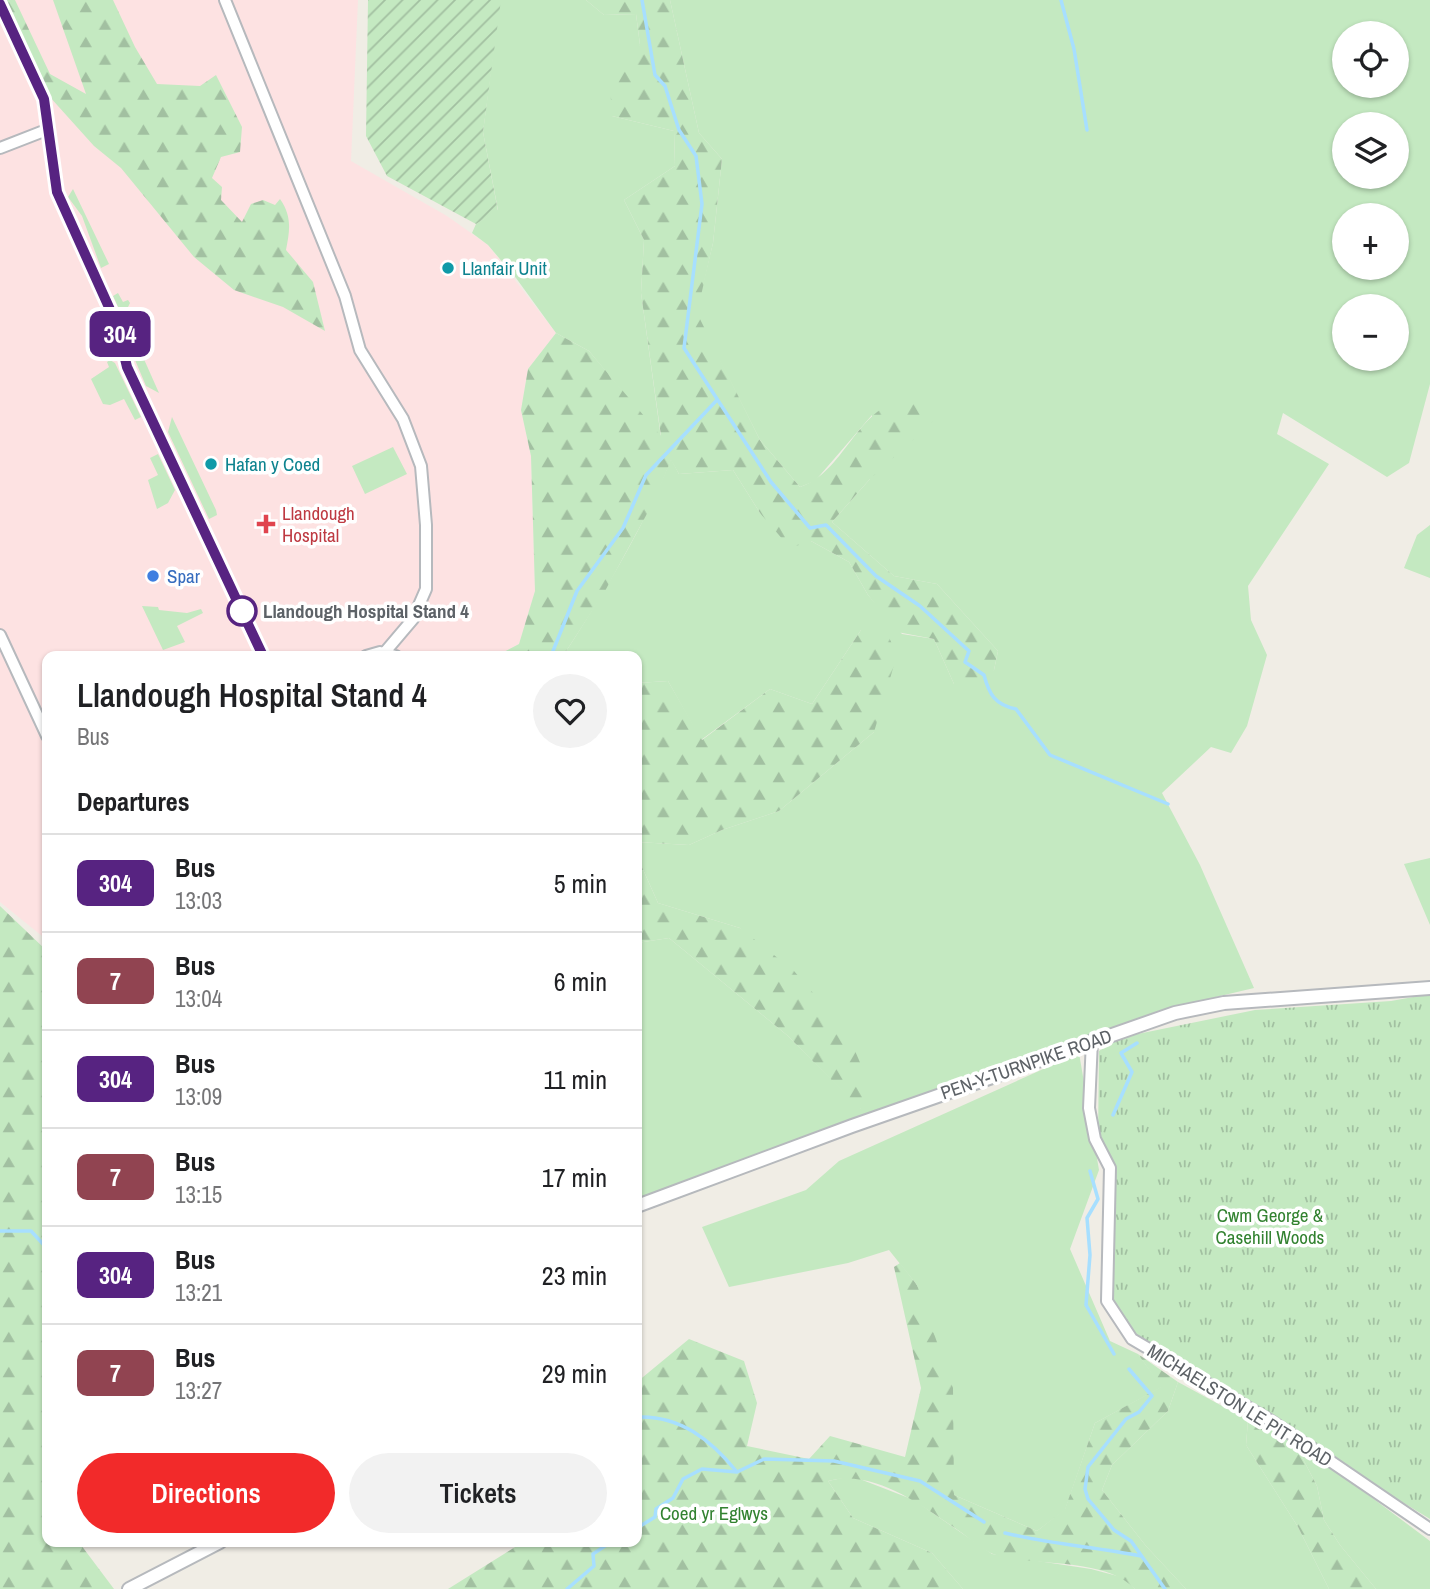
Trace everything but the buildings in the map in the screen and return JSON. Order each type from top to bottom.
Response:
[{"type":"street","points":[[225,0],[345,296],[360,350],[403,419],[421,467],[426,526],[426,589],[413,620],[393,651]]},
{"type":"street","points":[[0,4],[44,99],[57,192],[117,325],[127,367],[261,651]]},
{"type":"street","points":[[0,148],[49,129]]},
{"type":"street","points":[[0,635],[42,725]]},
{"type":"street","name":"PEN-Y-TURNPIKE ROAD","points":[[642,1204],[1092,1040],[1175,1013],[1224,1003],[1430,988]]},
{"type":"street","name":"MICHAELSTON LE PIT ROAD","points":[[1092,1040],[1090,1108],[1096,1139],[1110,1168],[1107,1301],[1132,1339],[1273,1422],[1430,1529]]},
{"type":"street","points":[[129,1589],[210,1547]]},
{"type":"shaded area","name":"Llandough Hospital","points":[[0,0],[358,0],[351,161],[447,216],[488,245],[556,333],[528,369],[521,410],[531,456],[535,591],[519,644],[506,651],[42,651],[42,936],[0,902]]},
{"type":"green space","points":[[4,0],[15,0],[50,74],[86,94],[53,0],[113,0],[135,47],[157,84],[200,86],[216,75],[242,127],[240,152],[221,157],[212,178],[222,187],[221,200],[242,222],[251,204],[263,200],[275,205],[280,199],[287,211],[289,223],[286,250],[313,282],[325,331],[283,307],[234,290],[194,257],[121,168],[94,146],[49,96]]},
{"type":"green space","points":[[368,0],[501,0],[483,132],[498,211],[476,224],[387,176],[366,136]]},
{"type":"green space","points":[[500,0],[586,0],[604,15],[636,14],[640,45],[612,116],[674,131],[675,166],[624,200],[644,240],[641,293],[661,438],[589,351],[556,333],[516,278],[488,245],[472,233],[476,224],[498,210],[483,132]]},
{"type":"green space","points":[[586,0],[670,0],[699,133],[722,159],[713,243],[697,313],[760,440],[800,487],[815,480],[828,469],[862,427],[888,405],[909,398],[938,399],[942,413],[870,479],[832,522],[894,576],[937,584],[998,651],[994,670],[978,692],[954,684],[934,639],[897,632],[868,595],[849,562],[811,541],[790,548],[760,513],[733,470],[679,474],[671,460],[655,499],[605,591],[566,651],[506,651],[519,644],[535,591],[531,456],[521,410],[528,369],[556,333],[589,351],[661,436],[641,293],[644,240],[624,200],[675,166],[674,131],[612,116],[609,70],[640,45],[636,14],[604,15]]},
{"type":"green space","points":[[670,0],[1430,0],[1430,384],[1409,463],[1387,477],[1283,413],[1277,434],[1329,464],[1248,586],[1251,620],[1267,655],[1247,726],[1231,753],[1211,747],[1162,793],[1200,865],[1254,988],[1161,1010],[642,1197],[642,942],[669,938],[788,1036],[861,1109],[740,928],[658,903],[642,867],[642,842],[689,845],[722,830],[779,811],[874,732],[861,630],[812,704],[770,689],[701,740],[668,681],[642,683],[642,651],[566,651],[622,560],[671,459],[679,474],[733,470],[760,513],[849,562],[868,595],[902,634],[934,639],[954,684],[994,670],[998,651],[937,584],[894,576],[832,522],[870,479],[872,415],[815,481],[800,487],[760,440],[696,313],[713,243],[722,159],[699,133]]},
{"type":"green space","points":[[73,189],[109,264],[101,268],[82,216],[68,197]]},
{"type":"green space","points":[[118,293],[123,302],[128,300],[130,303],[127,309],[133,321],[131,330],[159,393],[146,386],[135,360],[125,322],[113,296]]},
{"type":"green space","points":[[110,360],[115,363],[141,417],[135,420],[124,399],[110,405],[103,404],[91,379],[109,367],[107,362]]},
{"type":"green space","points":[[172,417],[216,510],[217,515],[209,519],[168,432]]},
{"type":"green space","points":[[393,447],[407,474],[365,494],[352,466]]},
{"type":"green space","points":[[158,454],[175,490],[168,503],[157,509],[148,480],[158,475],[150,458]]},
{"type":"green space","points":[[1430,525],[1430,578],[1404,568],[1417,535]]},
{"type":"green space","points":[[142,606],[187,613],[201,609],[203,613],[177,626],[185,642],[163,650]]},
{"type":"green space","points":[[861,630],[887,633],[897,655],[874,732],[779,811],[722,830],[689,845],[642,842],[642,683],[668,681],[702,740],[770,689],[812,704]]},
{"type":"green space","points":[[1430,858],[1430,925],[1404,864]]},
{"type":"green space","points":[[642,867],[658,903],[740,928],[794,971],[847,1032],[873,1093],[860,1109],[788,1036],[669,938],[642,942]]},
{"type":"green space","points":[[0,906],[42,946],[42,1547],[82,1547],[114,1589],[0,1589]]},
{"type":"green space","name":"Cwm George & Casehill Woods","points":[[1430,994],[1430,1519],[1137,1340],[1109,1300],[1113,1169],[1098,1140],[1099,1051],[1118,1038],[1255,1010],[1391,1001]]},
{"type":"green space","points":[[1079,1053],[1099,1170],[1070,1249],[1110,1341],[1138,1354],[1162,1387],[1095,1423],[1065,1510],[1037,1531],[954,1495],[917,1285],[889,1250],[848,1263],[729,1287],[702,1227],[806,1190],[839,1161]]},
{"type":"green space","name":"Coed yr Eglwys","points":[[900,1263],[917,1285],[953,1388],[954,1495],[1037,1531],[1065,1509],[1095,1423],[1161,1387],[1138,1354],[1178,1382],[1168,1411],[1112,1465],[1102,1490],[1146,1546],[1186,1589],[1135,1589],[1122,1579],[1088,1567],[993,1554],[899,1493],[864,1480],[846,1478],[828,1481],[853,1518],[932,1553],[963,1589],[448,1589],[515,1547],[642,1547],[642,1378],[689,1339],[744,1361],[757,1403],[747,1446],[809,1459],[830,1436],[905,1457],[921,1388],[894,1267]]},
{"type":"green space","points":[[1178,1382],[1248,1420],[1246,1445],[1298,1527],[1329,1589],[1186,1589],[1146,1546],[1102,1490],[1112,1465],[1168,1411]]},
{"type":"green space","points":[[1248,1420],[1292,1438],[1317,1486],[1324,1520],[1340,1545],[1376,1589],[1329,1589],[1298,1527],[1246,1445]]},
{"type":"green space","points":[[1292,1438],[1430,1541],[1430,1589],[1376,1589],[1340,1545],[1324,1520],[1317,1486]]},
{"type":"green space","points":[[852,1476],[914,1500],[992,1554],[1091,1569],[1125,1578],[1135,1589],[963,1589],[932,1553],[853,1518],[828,1481]]},
{"type":"waterway","points":[[642,0],[655,75],[665,86],[679,130],[696,156],[702,204],[684,348],[771,482],[810,528],[826,525],[876,576],[920,606],[969,651],[965,662],[984,675],[988,688],[998,701],[1016,709],[1050,755],[1168,804]]},
{"type":"waterway","points":[[1061,0],[1074,49],[1087,130]]},
{"type":"waterway","points":[[553,651],[577,591],[623,528],[646,475],[717,400]]},
{"type":"waterway","points":[[1113,1115],[1132,1072],[1121,1053],[1137,1043]]},
{"type":"waterway","points":[[1090,1171],[1098,1199],[1087,1218],[1090,1255],[1086,1305],[1114,1354]]},
{"type":"waterway","points":[[0,1231],[31,1231],[42,1243]]},
{"type":"waterway","points":[[1129,1369],[1152,1396],[1139,1412],[1126,1419],[1088,1467],[1085,1489],[1088,1499],[1114,1530],[1131,1541],[1165,1589]]},
{"type":"waterway","points":[[642,1417],[653,1417],[681,1425],[705,1440],[737,1472]]},
{"type":"waterway","points":[[642,1525],[655,1517],[656,1509],[673,1498],[683,1479],[702,1469],[737,1472],[764,1459],[834,1461],[920,1481],[984,1522]]},
{"type":"waterway","points":[[1005,1533],[1141,1556]]},
{"type":"waterway","points":[[567,1589],[594,1566],[593,1554],[604,1547]]},
{"type":"bus line","name":"304","points":[[0,4],[44,99],[57,192],[120,332],[127,367],[261,651]]},
{"type":"place","name":"Llanfair Unit","points":[[448,268]]},
{"type":"place","name":"Hafan y Coed","points":[[211,464]]},
{"type":"place","name":"Llandough Hospital","points":[[266,524]]},
{"type":"place","name":"Spar","points":[[153,576]]},
{"type":"place","name":"Llandough Hospital Stand 4","points":[[242,611]]}]
